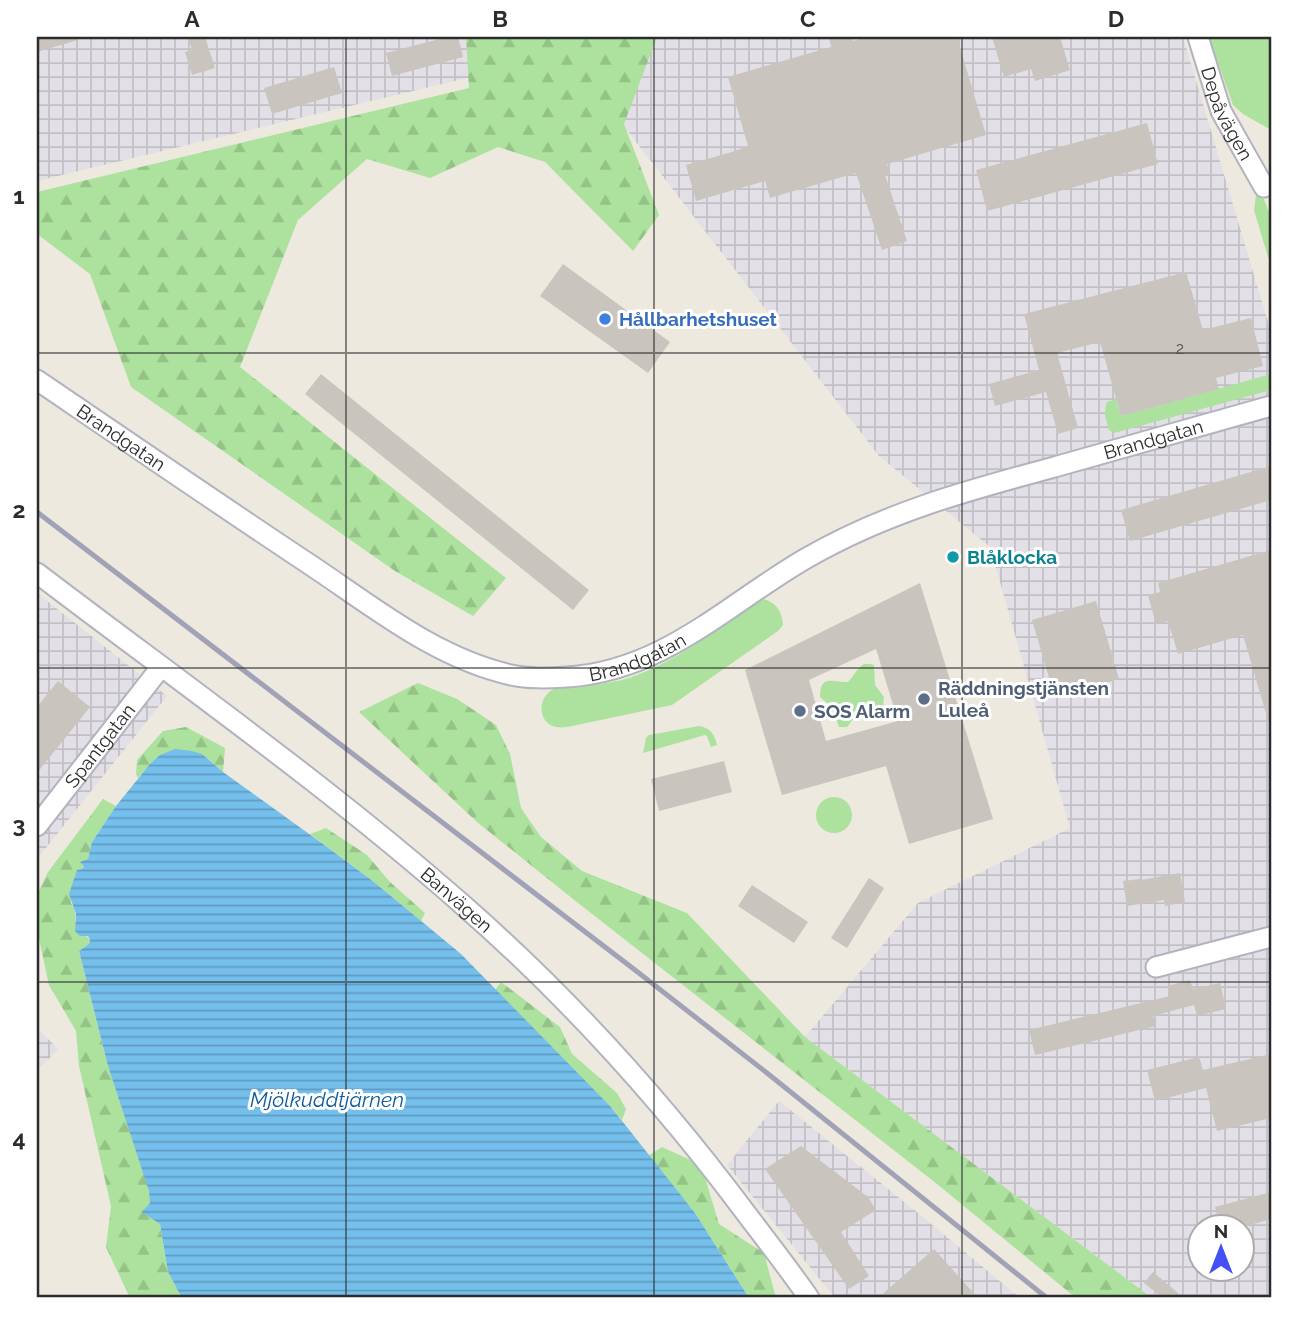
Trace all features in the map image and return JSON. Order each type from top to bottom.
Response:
[{"type":"street","name":"Depåvägen","points":[[1198,37],[1221,111],[1264,187]]},
{"type":"street","name":"Brandgatan","points":[[37,380],[244,522],[429,643],[462,660],[514,676],[549,678],[607,671],[650,657],[683,639],[804,559],[862,530],[924,504],[1271,406]]},
{"type":"street","name":"Banvägen","points":[[37,573],[401,852],[514,951],[571,1008],[669,1116],[809,1298]]},
{"type":"street","name":"Spantgatan","points":[[37,826],[161,667]]},
{"type":"street","points":[[1156,967],[1271,937]]},
{"type":"shaded area","points":[[37,37],[1183,37],[1271,332],[1271,1298],[1152,1298],[805,1037],[918,903],[1070,828],[990,547],[879,456],[568,54],[37,181]]},
{"type":"shaded area","points":[[37,593],[167,696],[37,859]]},
{"type":"shaded area","points":[[37,1028],[58,1049],[37,1071]]},
{"type":"shaded area","points":[[779,1101],[1020,1298],[835,1298],[727,1165]]},
{"type":"green space","points":[[466,37],[657,37],[624,124],[659,215],[633,251],[545,162],[498,147],[430,178],[367,159],[298,220],[240,367],[506,578],[473,616],[395,571],[131,387],[90,274],[37,234],[37,192],[469,88]]},
{"type":"green space","points":[[1209,37],[1271,37],[1271,130],[1233,105]]},
{"type":"green space","points":[[1261,192],[1271,217],[1271,267],[1254,210],[1256,195]]},
{"type":"green space","points":[[1271,374],[1271,390],[1114,433],[1109,430],[1105,412],[1107,402],[1116,399],[1121,416]]},
{"type":"green space","points":[[764,599],[780,612],[783,625],[778,631],[672,705],[564,727],[550,725],[543,716],[544,699],[552,690],[622,680],[640,674],[674,658]]},
{"type":"green space","points":[[864,664],[874,665],[875,685],[884,697],[883,706],[874,711],[860,712],[847,727],[839,727],[832,707],[820,697],[822,685],[828,681],[848,682]]},
{"type":"green space","points":[[418,683],[457,699],[496,725],[510,754],[521,808],[541,837],[582,871],[687,913],[805,1037],[1152,1298],[1076,1298],[937,1184],[477,822],[359,712]]},
{"type":"green space","points":[[699,726],[711,732],[717,745],[711,747],[705,735],[643,753],[649,735]]},
{"type":"green space","points":[[186,727],[225,748],[223,772],[202,754],[160,755],[138,778],[137,760],[163,731]]},
{"type":"green space","points":[[834,797],[847,802],[852,815],[847,828],[834,833],[821,828],[816,815],[821,802]]},
{"type":"green space","points":[[103,799],[116,806],[92,842],[88,859],[75,876],[71,903],[75,922],[90,940],[89,944],[79,951],[108,1066],[146,1178],[153,1217],[160,1224],[168,1272],[182,1298],[130,1298],[106,1247],[111,1206],[79,1066],[76,1031],[49,985],[37,930],[37,895],[48,872]]},
{"type":"green space","points":[[326,828],[367,855],[390,882],[425,913],[421,921],[310,834]]},
{"type":"green space","points":[[501,982],[560,1027],[572,1054],[617,1093],[626,1109],[622,1120],[495,990]]},
{"type":"green space","points":[[662,1147],[695,1162],[704,1174],[719,1224],[764,1253],[776,1298],[749,1298],[695,1213],[648,1156]]},
{"type":"water","name":"Mjölkuddtjärnen","points":[[175,749],[202,754],[374,882],[461,954],[611,1107],[695,1213],[749,1298],[182,1298],[168,1272],[160,1224],[142,1212],[150,1203],[149,1191],[108,1066],[79,951],[89,944],[90,940],[88,936],[80,936],[75,931],[76,914],[69,894],[77,870],[84,866],[80,862],[88,859],[92,842],[116,806],[150,764],[160,755]]},
{"type":"building","points":[[37,37],[77,37],[78,40],[37,52]]},
{"type":"building","points":[[188,37],[205,37],[215,68],[192,75],[185,52],[192,50]]},
{"type":"building","points":[[447,37],[458,37],[463,57],[392,76],[386,53]]},
{"type":"building","points":[[829,37],[852,37],[853,41],[867,37],[957,37],[986,135],[887,164],[890,174],[885,175],[907,241],[882,250],[856,173],[770,198],[765,181],[696,201],[686,165],[748,146],[728,77],[831,47]]},
{"type":"building","points":[[992,37],[1060,37],[1070,70],[1035,81],[1031,69],[1004,77]]},
{"type":"building","points":[[334,67],[342,93],[272,114],[264,88]]},
{"type":"building","points":[[1147,123],[1158,164],[987,211],[976,170]]},
{"type":"building","name":"Hållbarhetshuset","points":[[563,264],[670,342],[648,373],[540,296]]},
{"type":"building","points":[[1186,272],[1203,330],[1251,318],[1263,366],[1216,378],[1219,389],[1121,416],[1100,342],[1057,353],[1078,428],[1058,434],[1046,392],[995,406],[989,384],[1039,370],[1024,314]]},
{"type":"building","points":[[321,374],[589,590],[573,610],[305,394]]},
{"type":"building","points":[[1271,466],[1271,500],[1130,541],[1121,510]]},
{"type":"building","points":[[1271,550],[1271,719],[1268,720],[1243,635],[1178,654],[1168,621],[1156,624],[1148,595],[1160,592],[1158,583]]},
{"type":"building","name":"Räddningstjänsten Luleå","points":[[920,583],[993,819],[909,844],[886,766],[782,795],[745,670]],"holes":[[[876,649],[898,721],[826,741],[809,680]]]},
{"type":"building","points":[[1096,601],[1119,679],[1055,698],[1032,620]]},
{"type":"building","points":[[58,681],[90,707],[37,773],[37,707]]},
{"type":"building","points":[[724,761],[732,792],[659,811],[651,779]]},
{"type":"building","points":[[1180,873],[1185,902],[1165,906],[1164,900],[1127,906],[1123,881]]},
{"type":"building","points":[[869,878],[884,888],[847,948],[831,938]]},
{"type":"building","points":[[752,885],[808,922],[794,943],[738,906]]},
{"type":"building","points":[[1190,980],[1193,989],[1220,983],[1226,1009],[1197,1016],[1194,1005],[1153,1016],[1156,1026],[1035,1055],[1029,1030],[1170,996],[1167,986]]},
{"type":"building","points":[[1271,1054],[1271,1118],[1217,1131],[1206,1088],[1155,1101],[1147,1070],[1199,1057],[1203,1070]]},
{"type":"building","points":[[801,1146],[868,1197],[876,1210],[841,1232],[869,1276],[849,1289],[765,1169]]},
{"type":"building","points":[[1271,1192],[1271,1219],[1256,1223],[1256,1212],[1216,1212],[1215,1207]]},
{"type":"building","points":[[934,1249],[978,1298],[878,1298]]},
{"type":"building","points":[[1153,1272],[1184,1298],[1163,1298],[1144,1283]]},
{"type":"railway","points":[[37,512],[635,970],[1047,1298]]},
{"type":"place","name":"Hållbarhetshuset","points":[[605,319]]},
{"type":"place","name":"Blåklocka","points":[[953,557]]},
{"type":"place","name":"Räddningstjänsten Luleå","points":[[924,699]]},
{"type":"place","name":"SOS Alarm","points":[[800,711]]}]
